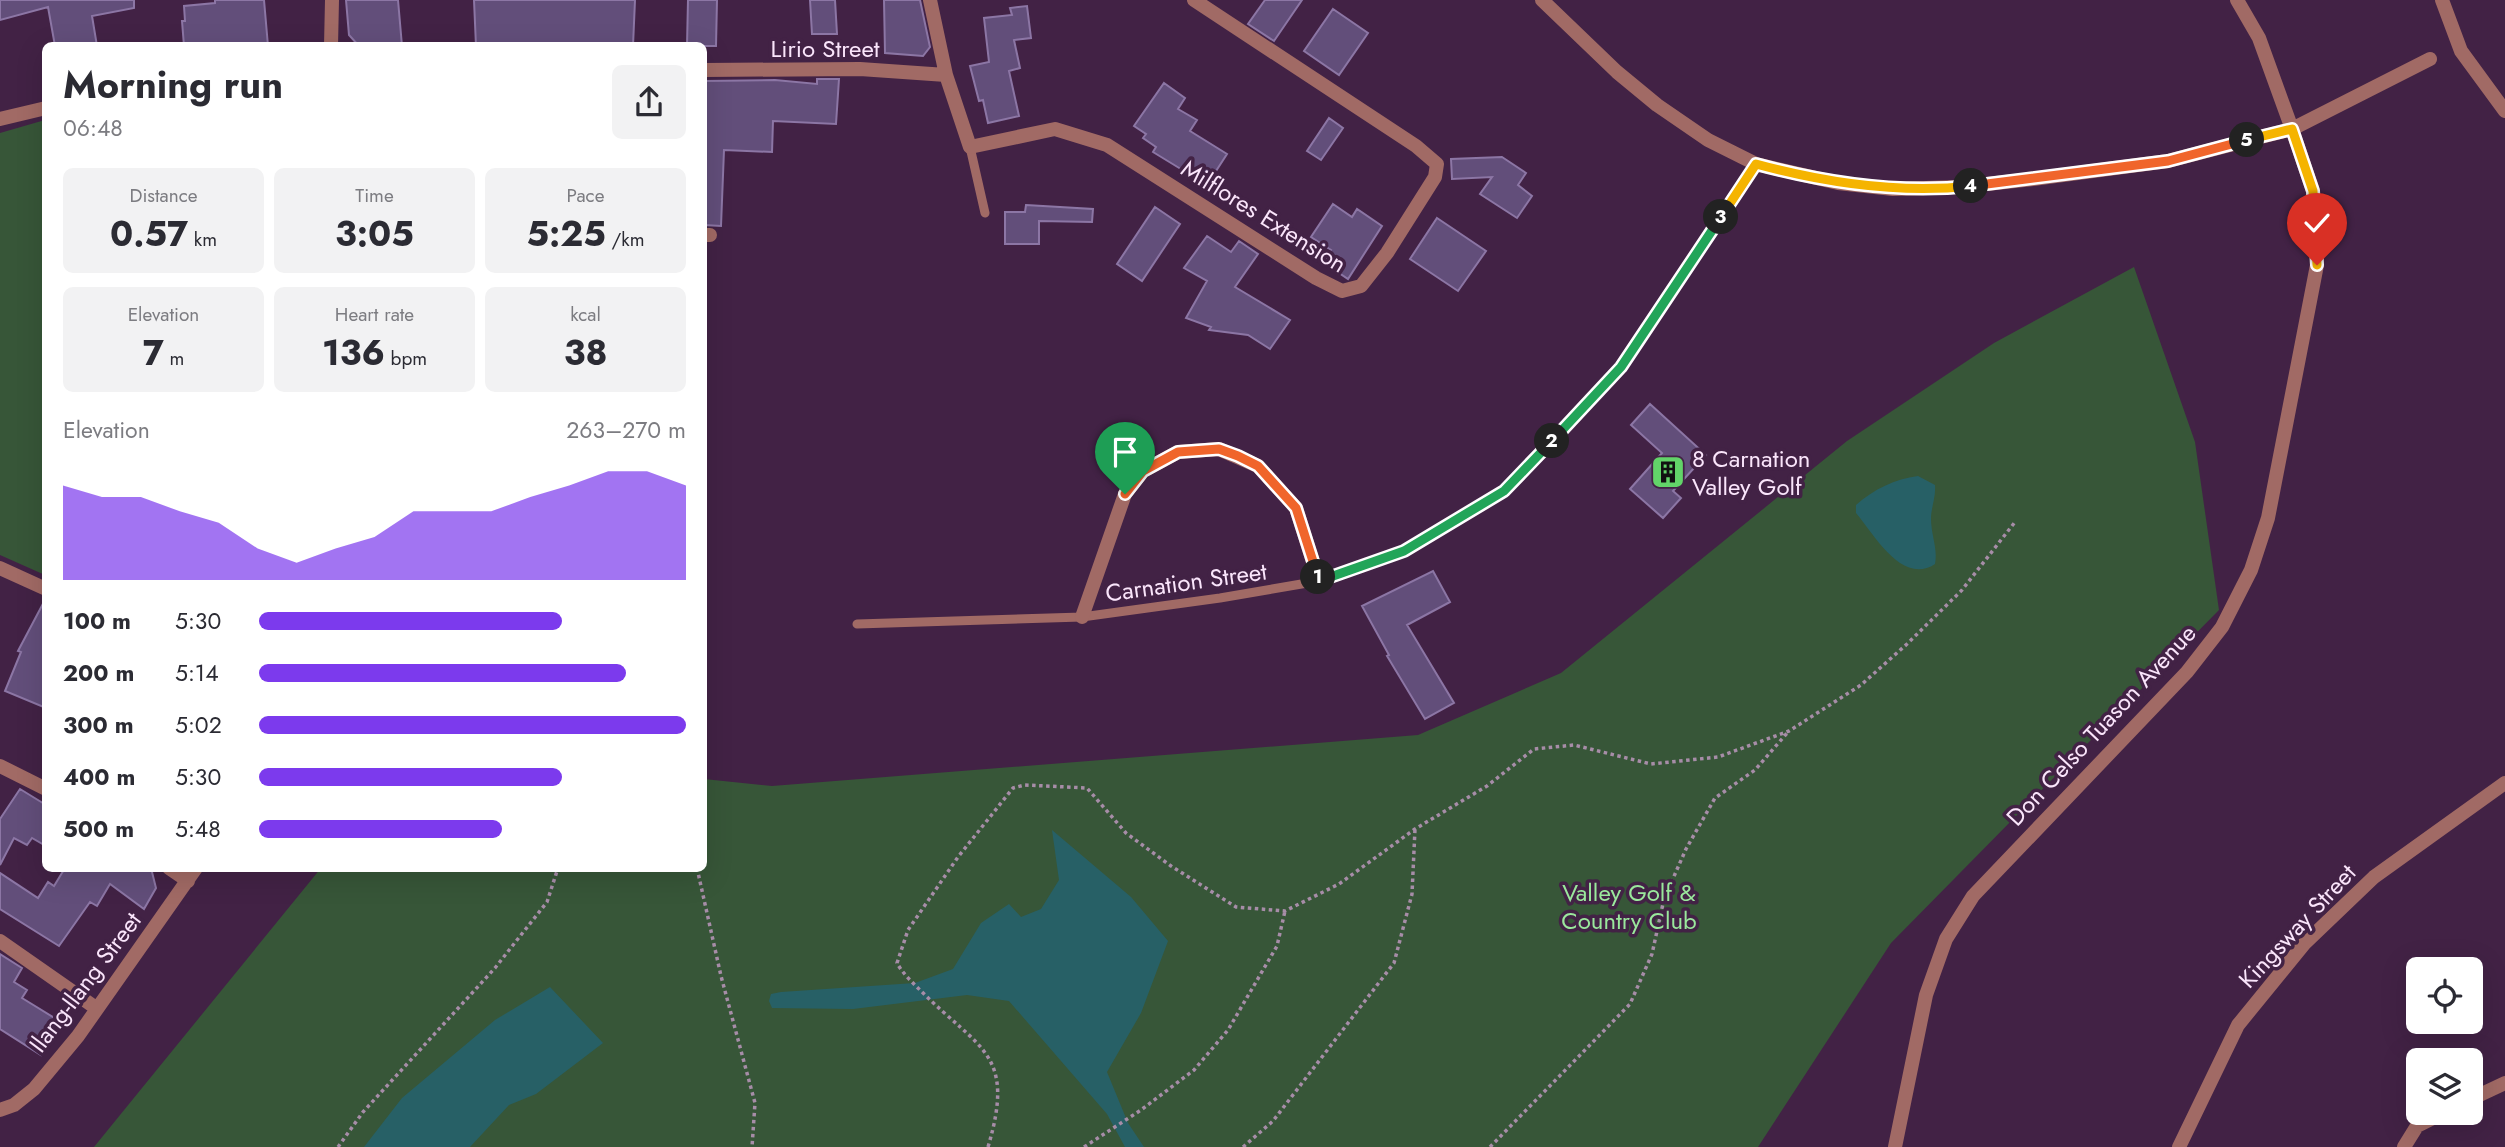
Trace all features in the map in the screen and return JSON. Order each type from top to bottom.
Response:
[{"type":"street","points":[[331,42],[332,0]]},
{"type":"street","points":[[930,0],[946,75],[970,147]]},
{"type":"street","name":"Milflores Extension","points":[[970,147],[1055,129],[1081,135],[1117,152],[1316,278],[1342,291],[1361,286],[1387,253],[1435,177],[1437,164],[1416,146],[1194,0]]},
{"type":"street","points":[[1542,0],[1617,72],[1657,105],[1708,140],[1756,164],[1838,183],[1893,189],[1959,187],[2168,161],[2292,129],[2430,59]]},
{"type":"street","name":"Don Celso Tuason Avenue","points":[[1895,1147],[1926,995],[1946,939],[1973,896],[2187,672],[2222,627],[2251,570],[2268,518],[2317,265],[2313,191],[2259,38],[2238,0]]},
{"type":"street","points":[[2442,0],[2461,51],[2505,111]]},
{"type":"street","name":"Lirio Street","points":[[707,70],[860,69],[946,75]]},
{"type":"street","points":[[0,119],[42,109]]},
{"type":"street","points":[[1082,617],[1125,494],[1143,471],[1178,452],[1219,449],[1258,466],[1296,508],[1319,581]]},
{"type":"street","points":[[0,568],[42,587]]},
{"type":"street","points":[[0,766],[42,787]]},
{"type":"street","name":"Kingsway Street","points":[[2179,1147],[2238,1025],[2304,944],[2374,877],[2505,783]]},
{"type":"street","name":"Ilang-Ilang Street","points":[[0,1111],[14,1105],[34,1088],[78,1035],[192,874]]},
{"type":"street","points":[[0,941],[96,1008]]},
{"type":"street","points":[[2483,1094],[2505,1083]]},
{"type":"street","points":[[2404,1147],[2419,1125]]},
{"type":"lane","points":[[970,147],[985,213]]},
{"type":"lane","name":"Carnation Street","points":[[857,624],[1082,617],[1319,581],[1404,551],[1504,491],[1621,367],[1756,164]]},
{"type":"path","points":[[988,1147],[997,1116],[998,1090],[990,1056],[969,1032],[937,1007],[909,979],[897,963],[908,930],[958,857],[1013,788],[1025,785],[1087,788],[1126,833],[1171,866],[1225,900],[1236,906],[1285,911],[1339,884],[1415,829],[1487,786],[1534,749],[1574,745],[1651,764],[1718,757],[1788,731],[1861,685],[1907,645],[1962,590],[2015,522]]},
{"type":"path","points":[[1490,1147],[1630,1004],[1652,954],[1664,899],[1686,849],[1714,798],[1755,770],[1788,731]]},
{"type":"path","points":[[1244,1147],[1273,1121],[1394,963],[1412,894],[1415,829]]},
{"type":"path","points":[[338,1147],[363,1112],[495,968],[547,902],[557,872]]},
{"type":"path","points":[[698,872],[721,976],[755,1103],[752,1147]]},
{"type":"path","points":[[1084,1147],[1141,1110],[1194,1070],[1228,1030],[1277,946],[1285,911]]},
{"type":"green space","points":[[42,121],[42,574],[0,555],[0,133]]},
{"type":"green space","name":"Valley Golf & Country Club","points":[[2134,267],[2195,442],[2219,610],[1891,943],[1758,1147],[94,1147],[318,872],[707,872],[707,779],[772,786],[1418,735],[1561,673],[1847,441],[1994,343]]},
{"type":"shaded area","points":[[1918,476],[1935,485],[1931,519],[1935,564],[1923,569],[1911,568],[1890,555],[1856,513],[1856,505],[1870,494],[1893,482]]},
{"type":"shaded area","points":[[1052,830],[1131,897],[1168,941],[1141,1013],[1107,1072],[1128,1123],[1144,1147],[1125,1147],[1107,1114],[1009,1001],[967,995],[853,1009],[772,1008],[769,1001],[771,994],[915,983],[953,969],[981,923],[1009,904],[1021,917],[1041,909],[1059,880]]},
{"type":"shaded area","points":[[550,987],[603,1043],[536,1094],[509,1105],[470,1147],[364,1147],[402,1098],[495,1020]]},
{"type":"building","points":[[0,0],[134,0],[134,8],[92,16],[96,42],[54,42],[48,7],[0,20]]},
{"type":"building","points":[[215,0],[264,0],[268,42],[184,42],[184,6],[215,3]]},
{"type":"building","points":[[346,0],[398,0],[402,42],[355,42],[349,35]]},
{"type":"building","points":[[474,0],[635,0],[633,42],[476,42]]},
{"type":"building","points":[[688,0],[717,0],[716,46],[707,46],[707,42],[687,42]]},
{"type":"building","points":[[810,0],[835,0],[837,34],[812,34]]},
{"type":"building","points":[[884,0],[920,0],[930,47],[923,56],[885,53]]},
{"type":"building","points":[[1265,0],[1302,0],[1274,41],[1248,24]]},
{"type":"building","points":[[1027,6],[1031,38],[1014,40],[1020,68],[1009,71],[1019,116],[988,123],[983,100],[979,101],[970,66],[989,62],[984,18],[1012,15],[1010,8]]},
{"type":"building","points":[[1333,9],[1368,33],[1339,75],[1304,51]]},
{"type":"building","points":[[817,79],[839,79],[836,124],[773,121],[772,152],[724,150],[721,226],[707,225],[707,81],[775,80],[817,84]]},
{"type":"building","points":[[1164,83],[1185,98],[1178,109],[1197,120],[1190,131],[1227,154],[1207,185],[1153,152],[1156,147],[1143,138],[1146,134],[1134,126]]},
{"type":"building","points":[[1329,118],[1343,128],[1321,160],[1307,151]]},
{"type":"building","points":[[1502,157],[1526,173],[1518,185],[1532,196],[1517,218],[1480,194],[1492,177],[1452,179],[1451,159]]},
{"type":"building","points":[[1333,204],[1352,217],[1357,209],[1382,226],[1348,279],[1323,262],[1331,250],[1311,237]]},
{"type":"building","points":[[1026,205],[1093,209],[1092,222],[1039,221],[1039,244],[1005,244],[1005,212],[1025,212]]},
{"type":"building","points":[[1155,207],[1180,224],[1142,281],[1117,264]]},
{"type":"building","points":[[1437,218],[1486,251],[1458,291],[1410,259]]},
{"type":"building","points":[[1207,236],[1231,252],[1239,241],[1258,254],[1235,287],[1290,320],[1270,349],[1248,335],[1209,330],[1211,327],[1186,318],[1207,281],[1184,268]]},
{"type":"building","name":"8 Carnation Valley Golf","points":[[1650,404],[1706,455],[1673,491],[1681,498],[1663,518],[1630,489],[1662,453],[1631,425]]},
{"type":"building","points":[[1433,571],[1450,602],[1407,625],[1454,703],[1425,719],[1387,656],[1389,655],[1362,606]]},
{"type":"building","points":[[42,606],[42,706],[5,691],[21,652],[18,651]]},
{"type":"building","points":[[20,789],[42,803],[42,844],[32,838],[27,845],[14,838],[0,865],[0,819]]},
{"type":"building","points":[[63,872],[152,872],[156,888],[144,909],[110,884],[97,906],[90,902],[59,946],[0,909],[0,873],[38,898],[48,882],[54,886]]},
{"type":"building","points":[[0,954],[22,968],[14,982],[27,990],[22,998],[61,1022],[41,1055],[0,1029]]},
{"type":"place","name":"8 Carnation Valley Golf","points":[[1668,472]]},
{"type":"route","points":[[1125,494],[1143,471],[1178,452],[1219,449],[1258,466],[1296,508],[1319,581],[1404,551],[1504,491],[1621,367],[1756,164],[1798,176],[1838,183],[1893,189],[1959,187],[2168,161],[2292,129],[2313,191],[2317,265]]}]
